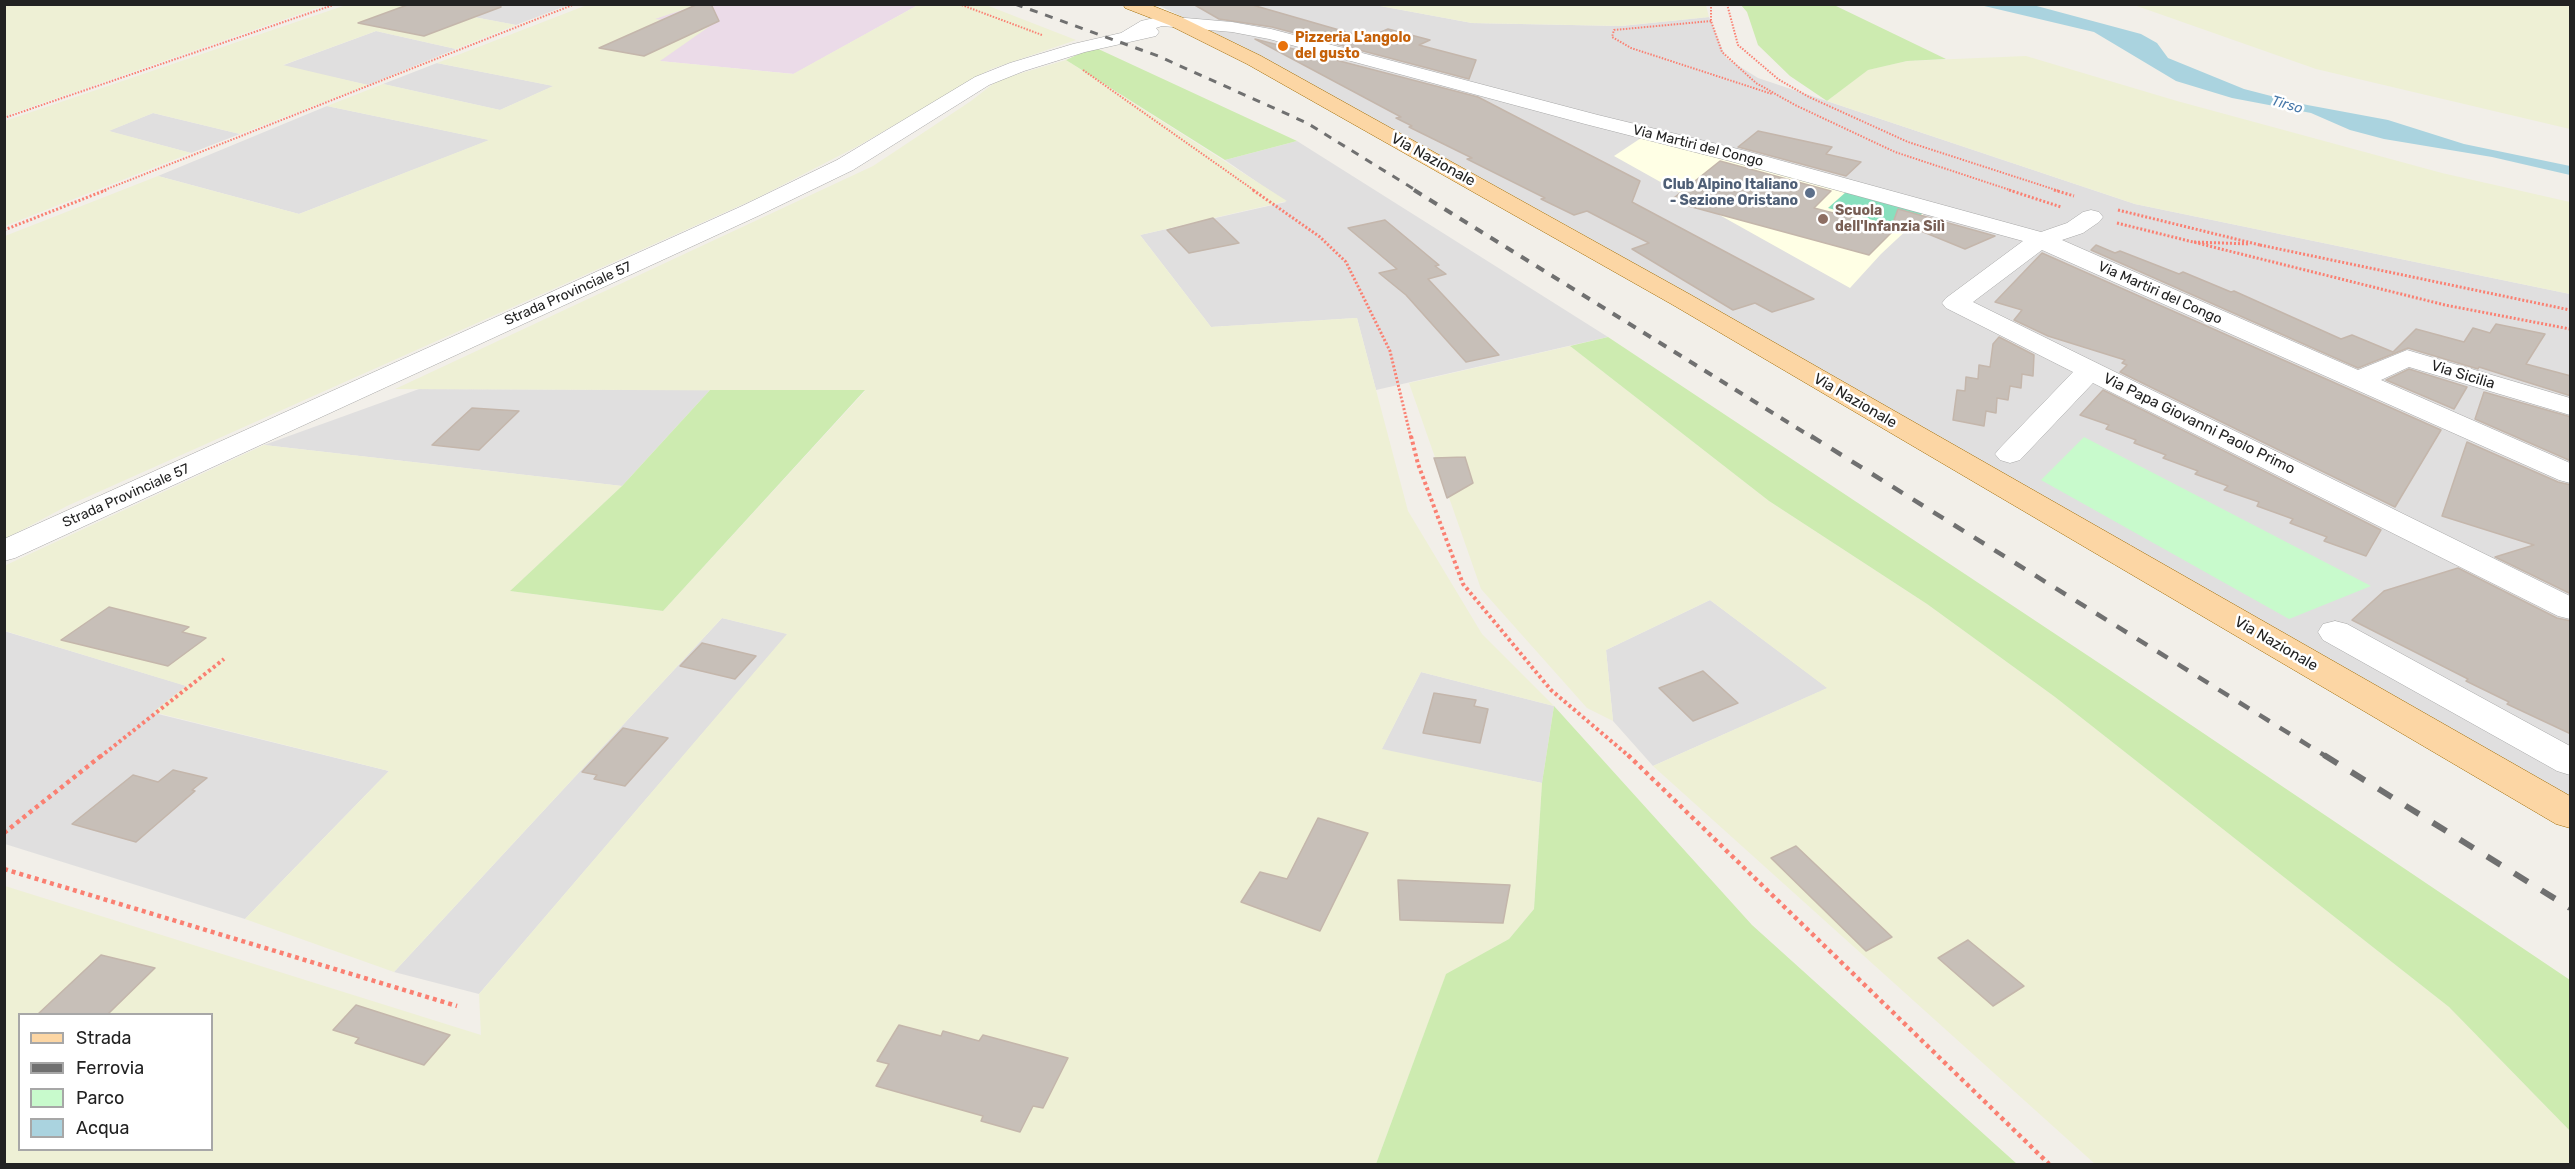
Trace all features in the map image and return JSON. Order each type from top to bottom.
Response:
[{"type":"main road","points":[[1133,5],[1148,19],[1152,28]]},
{"type":"main road","points":[[1133,5],[1152,28]]},
{"type":"main road","name":"Via Nazionale","points":[[1152,28],[1185,35],[1212,48],[1254,60],[1682,300],[2571,814]]},
{"type":"street","name":"Strada Provinciale 57","points":[[4,551],[750,211],[845,165],[982,81],[1070,51],[1152,28]]},
{"type":"street","name":"Via Martiri del Congo","points":[[1152,28],[1271,34],[1592,120],[1738,156],[2040,240],[2571,474]]},
{"type":"street","name":"Via Papa Giovanni Paolo Primo","points":[[2092,217],[2040,240],[1955,303],[2571,609]]},
{"type":"street","name":"Via Sicilia","points":[[2358,380],[2407,358],[2571,407]]},
{"type":"street","points":[[2010,454],[2090,370]]},
{"type":"street","points":[[2335,632],[2571,762]]},
{"type":"path","points":[[4,118],[336,4]]},
{"type":"path","points":[[4,230],[575,4]]},
{"type":"path","points":[[959,4],[1070,51],[1320,237],[1346,262],[1390,351],[1418,464],[1462,584],[1551,690],[1625,752],[2049,1164]]},
{"type":"path","points":[[1727,4],[1738,45],[1778,79],[1809,97],[1908,142],[2076,197]]},
{"type":"path","points":[[1711,21],[1625,28],[1614,30],[1612,37],[1631,48],[1781,98]]},
{"type":"path","points":[[2092,217],[2260,245],[2571,310]]},
{"type":"path","points":[[2186,242],[2260,245]]},
{"type":"path","points":[[4,833],[224,660]]},
{"type":"path","points":[[4,869],[458,1006]]},
{"type":"shaded area","points":[[5,4],[326,4],[326,5],[5,116]]},
{"type":"shaded area","points":[[449,4],[568,5],[516,25],[436,10]]},
{"type":"shaded area","points":[[346,5],[449,5],[437,10],[516,25],[456,49],[376,31],[283,65],[368,85],[240,134],[153,113],[109,131],[191,153],[5,226],[5,121]]},
{"type":"shaded area","points":[[587,5],[697,5],[655,19],[710,26],[660,61],[793,74],[918,5],[986,5],[1076,40],[991,69],[858,146],[757,198],[67,506],[5,539],[5,236],[158,176],[299,214],[489,140],[327,106],[383,84],[500,110],[553,86],[437,63]]},
{"type":"shaded area","points":[[697,5],[918,5],[794,74],[659,61],[653,19]]},
{"type":"shaded area","points":[[1158,5],[1375,5],[1472,23],[1621,26],[1709,17],[1726,58],[1758,78],[2135,204],[2570,294],[2570,800],[1568,226],[1245,48]]},
{"type":"shaded area","points":[[1375,5],[1706,5],[1709,17],[1621,26],[1472,23]]},
{"type":"shaded area","points":[[2134,5],[2570,5],[2570,129],[2316,69]]},
{"type":"shaded area","points":[[376,31],[456,49],[368,85],[281,66]]},
{"type":"shaded area","points":[[2026,56],[2177,101],[2442,173],[2570,202],[2570,294],[2135,204],[1827,101],[1867,70],[1907,61]]},
{"type":"shaded area","points":[[1066,60],[1287,201],[1140,235],[1211,327],[1357,318],[1408,511],[1482,634],[1554,706],[1421,672],[1382,749],[1542,783],[1534,909],[1509,939],[1446,975],[1376,1164],[5,1164],[5,886],[481,1035],[479,994],[787,634],[722,618],[394,972],[245,919],[389,771],[153,712],[186,686],[5,631],[4,566],[264,445],[622,486],[510,591],[663,611],[865,391],[395,389],[873,166],[971,101],[998,80]]},
{"type":"shaded area","points":[[437,63],[554,86],[500,110],[383,84]]},
{"type":"shaded area","points":[[327,106],[490,140],[299,214],[158,176]]},
{"type":"shaded area","points":[[153,113],[240,134],[191,153],[108,131]]},
{"type":"shaded area","name":"Scuola dell'Infanzia Silì","points":[[1641,138],[1927,211],[1881,254],[1850,288],[1614,156]]},
{"type":"shaded area","points":[[1297,141],[1608,337],[1376,390],[1357,318],[1211,327],[1140,235],[1286,202],[1225,160]]},
{"type":"shaded area","points":[[1570,346],[1769,501],[1927,604],[2055,697],[2449,1007],[2570,1131],[2569,1164],[2095,1164],[1653,766],[1827,688],[1710,600],[1606,650],[1613,721],[1587,708],[1481,589],[1409,383]]},
{"type":"shaded area","points":[[419,389],[710,390],[622,486],[264,445]]},
{"type":"shaded area","points":[[1710,600],[1828,688],[1653,766],[1613,721],[1606,650]]},
{"type":"shaded area","points":[[722,618],[788,634],[479,994],[394,972]]},
{"type":"shaded area","points":[[4,631],[187,686],[154,713],[389,771],[245,919],[5,844]]},
{"type":"shaded area","points":[[1421,672],[1554,706],[1542,783],[1381,750]]},
{"type":"green space","points":[[1741,5],[1834,5],[1946,59],[1907,61],[1868,70],[1827,101],[1790,76],[1758,45],[1747,12]]},
{"type":"green space","points":[[1094,47],[1297,141],[1225,160],[1066,60]]},
{"type":"green space","points":[[1846,192],[1924,212],[1906,229],[1828,208]]},
{"type":"green space","points":[[1608,337],[2105,667],[2570,980],[2570,1131],[2449,1007],[2055,697],[1927,604],[1769,501],[1570,346]]},
{"type":"green space","points":[[710,390],[865,390],[663,611],[510,591],[622,486]]},
{"type":"green space","points":[[2084,437],[2371,586],[2289,619],[2041,480]]},
{"type":"green space","points":[[1554,706],[1752,925],[2017,1164],[1376,1164],[1446,974],[1509,939],[1534,909],[1542,783]]},
{"type":"water","name":"Tirso","points":[[1980,5],[2033,5],[2141,34],[2157,43],[2168,58],[2244,89],[2302,104],[2388,120],[2464,144],[2570,166],[2570,175],[2492,157],[2384,139],[2350,130],[2311,113],[2232,98],[2176,81],[2094,32]]},
{"type":"building","points":[[410,4],[500,4],[501,7],[424,36],[358,23]]},
{"type":"building","points":[[698,4],[711,4],[719,21],[644,56],[599,48]]},
{"type":"building","points":[[1193,4],[1249,4],[1367,38],[1388,29],[1430,40],[1419,45],[1476,60],[1469,79],[1272,27],[1219,19]]},
{"type":"building","points":[[1255,39],[1478,97],[1640,181],[1632,202],[1814,299],[1772,312],[1755,303],[1733,310],[1632,249],[1649,243],[1587,211],[1574,215],[1541,199],[1545,198],[1467,159],[1472,158],[1409,127],[1412,126],[1396,118],[1401,117]]},
{"type":"building","points":[[1758,131],[1832,147],[1826,154],[1861,162],[1846,176],[1738,147]]},
{"type":"building","points":[[1720,161],[1831,191],[1814,208],[1895,229],[1869,255],[1670,201]]},
{"type":"building","points":[[1898,209],[1995,236],[1965,249],[1894,220]]},
{"type":"building","points":[[1213,218],[1239,243],[1189,253],[1167,230]]},
{"type":"building","points":[[1385,220],[1439,265],[1435,266],[1446,274],[1428,279],[1499,355],[1466,362],[1406,295],[1379,273],[1397,269],[1348,228]]},
{"type":"building","points":[[2096,245],[2115,253],[2120,251],[2179,274],[2183,272],[2231,292],[2234,291],[2341,339],[2352,335],[2393,352],[2416,329],[2464,342],[2473,328],[2490,333],[2496,324],[2545,334],[2526,364],[2571,376],[2571,396],[2479,367],[2478,369],[2408,348],[2358,368],[2091,250]]},
{"type":"building","points":[[2042,253],[2441,430],[2395,507],[2120,372],[2127,365],[2122,363],[2125,360],[2048,336],[2014,320],[2022,310],[1995,302]]},
{"type":"building","points":[[1999,337],[2034,355],[2033,376],[2022,374],[2021,388],[2010,386],[2008,400],[1997,398],[1996,413],[1986,411],[1984,426],[1953,420],[1957,390],[1965,391],[1966,377],[1978,379],[1979,365],[1990,367],[1993,344]]},
{"type":"building","points":[[2409,369],[2467,387],[2454,409],[2386,380]]},
{"type":"building","points":[[2103,390],[2381,530],[2366,556],[2324,541],[2327,537],[2290,523],[2293,519],[2257,506],[2259,502],[2224,490],[2228,486],[2195,474],[2198,471],[2163,458],[2166,455],[2134,443],[2136,440],[2106,429],[2109,425],[2080,415]]},
{"type":"building","points":[[2484,392],[2571,417],[2571,461],[2475,419]]},
{"type":"building","points":[[472,408],[519,411],[479,450],[432,445]]},
{"type":"building","points":[[2467,442],[2558,482],[2571,485],[2571,594],[2495,557],[2534,545],[2442,516]]},
{"type":"building","points":[[1465,457],[1473,483],[1447,498],[1434,458]]},
{"type":"building","points":[[2458,568],[2557,618],[2571,621],[2571,734],[2507,704],[2509,702],[2466,681],[2468,679],[2352,620],[2384,591]]},
{"type":"building","points":[[109,607],[189,627],[182,632],[206,638],[168,666],[61,640]]},
{"type":"building","points":[[702,643],[756,656],[735,679],[680,666]]},
{"type":"building","points":[[1703,671],[1738,703],[1693,721],[1659,688]]},
{"type":"building","points":[[1434,693],[1476,700],[1474,706],[1488,709],[1480,743],[1423,733]]},
{"type":"building","points":[[623,728],[668,738],[625,786],[594,779],[597,775],[582,772]]},
{"type":"building","points":[[173,770],[207,778],[136,842],[72,824],[133,775],[158,782]]},
{"type":"building","points":[[1318,818],[1368,833],[1320,931],[1241,902],[1260,872],[1287,879]]},
{"type":"building","points":[[1796,846],[1892,937],[1866,951],[1771,858]]},
{"type":"building","points":[[1398,880],[1510,885],[1503,923],[1400,920]]},
{"type":"building","points":[[1968,940],[2024,986],[1993,1006],[1938,958]]},
{"type":"building","points":[[101,955],[155,968],[109,1013],[39,1013]]},
{"type":"building","points":[[356,1005],[450,1035],[424,1065],[355,1043],[359,1038],[333,1030]]},
{"type":"building","points":[[899,1025],[941,1036],[943,1031],[979,1041],[983,1035],[1068,1058],[1043,1108],[1033,1106],[1020,1132],[981,1121],[983,1116],[876,1086],[889,1064],[877,1061]]},
{"type":"railway","points":[[1015,4],[1158,56],[1307,123],[1417,191]]},
{"type":"railway","points":[[1414,190],[1813,438]]},
{"type":"railway","points":[[1811,436],[2327,757]]},
{"type":"railway","points":[[2324,755],[2570,908]]},
{"type":"place","name":"Pizzeria L'angolo del gusto","points":[[1283,46]]},
{"type":"place","name":"Club Alpino Italiano - Sezione Oristano","points":[[1810,193]]},
{"type":"place","name":"Scuola dell'Infanzia Silì","points":[[1823,219]]}]
